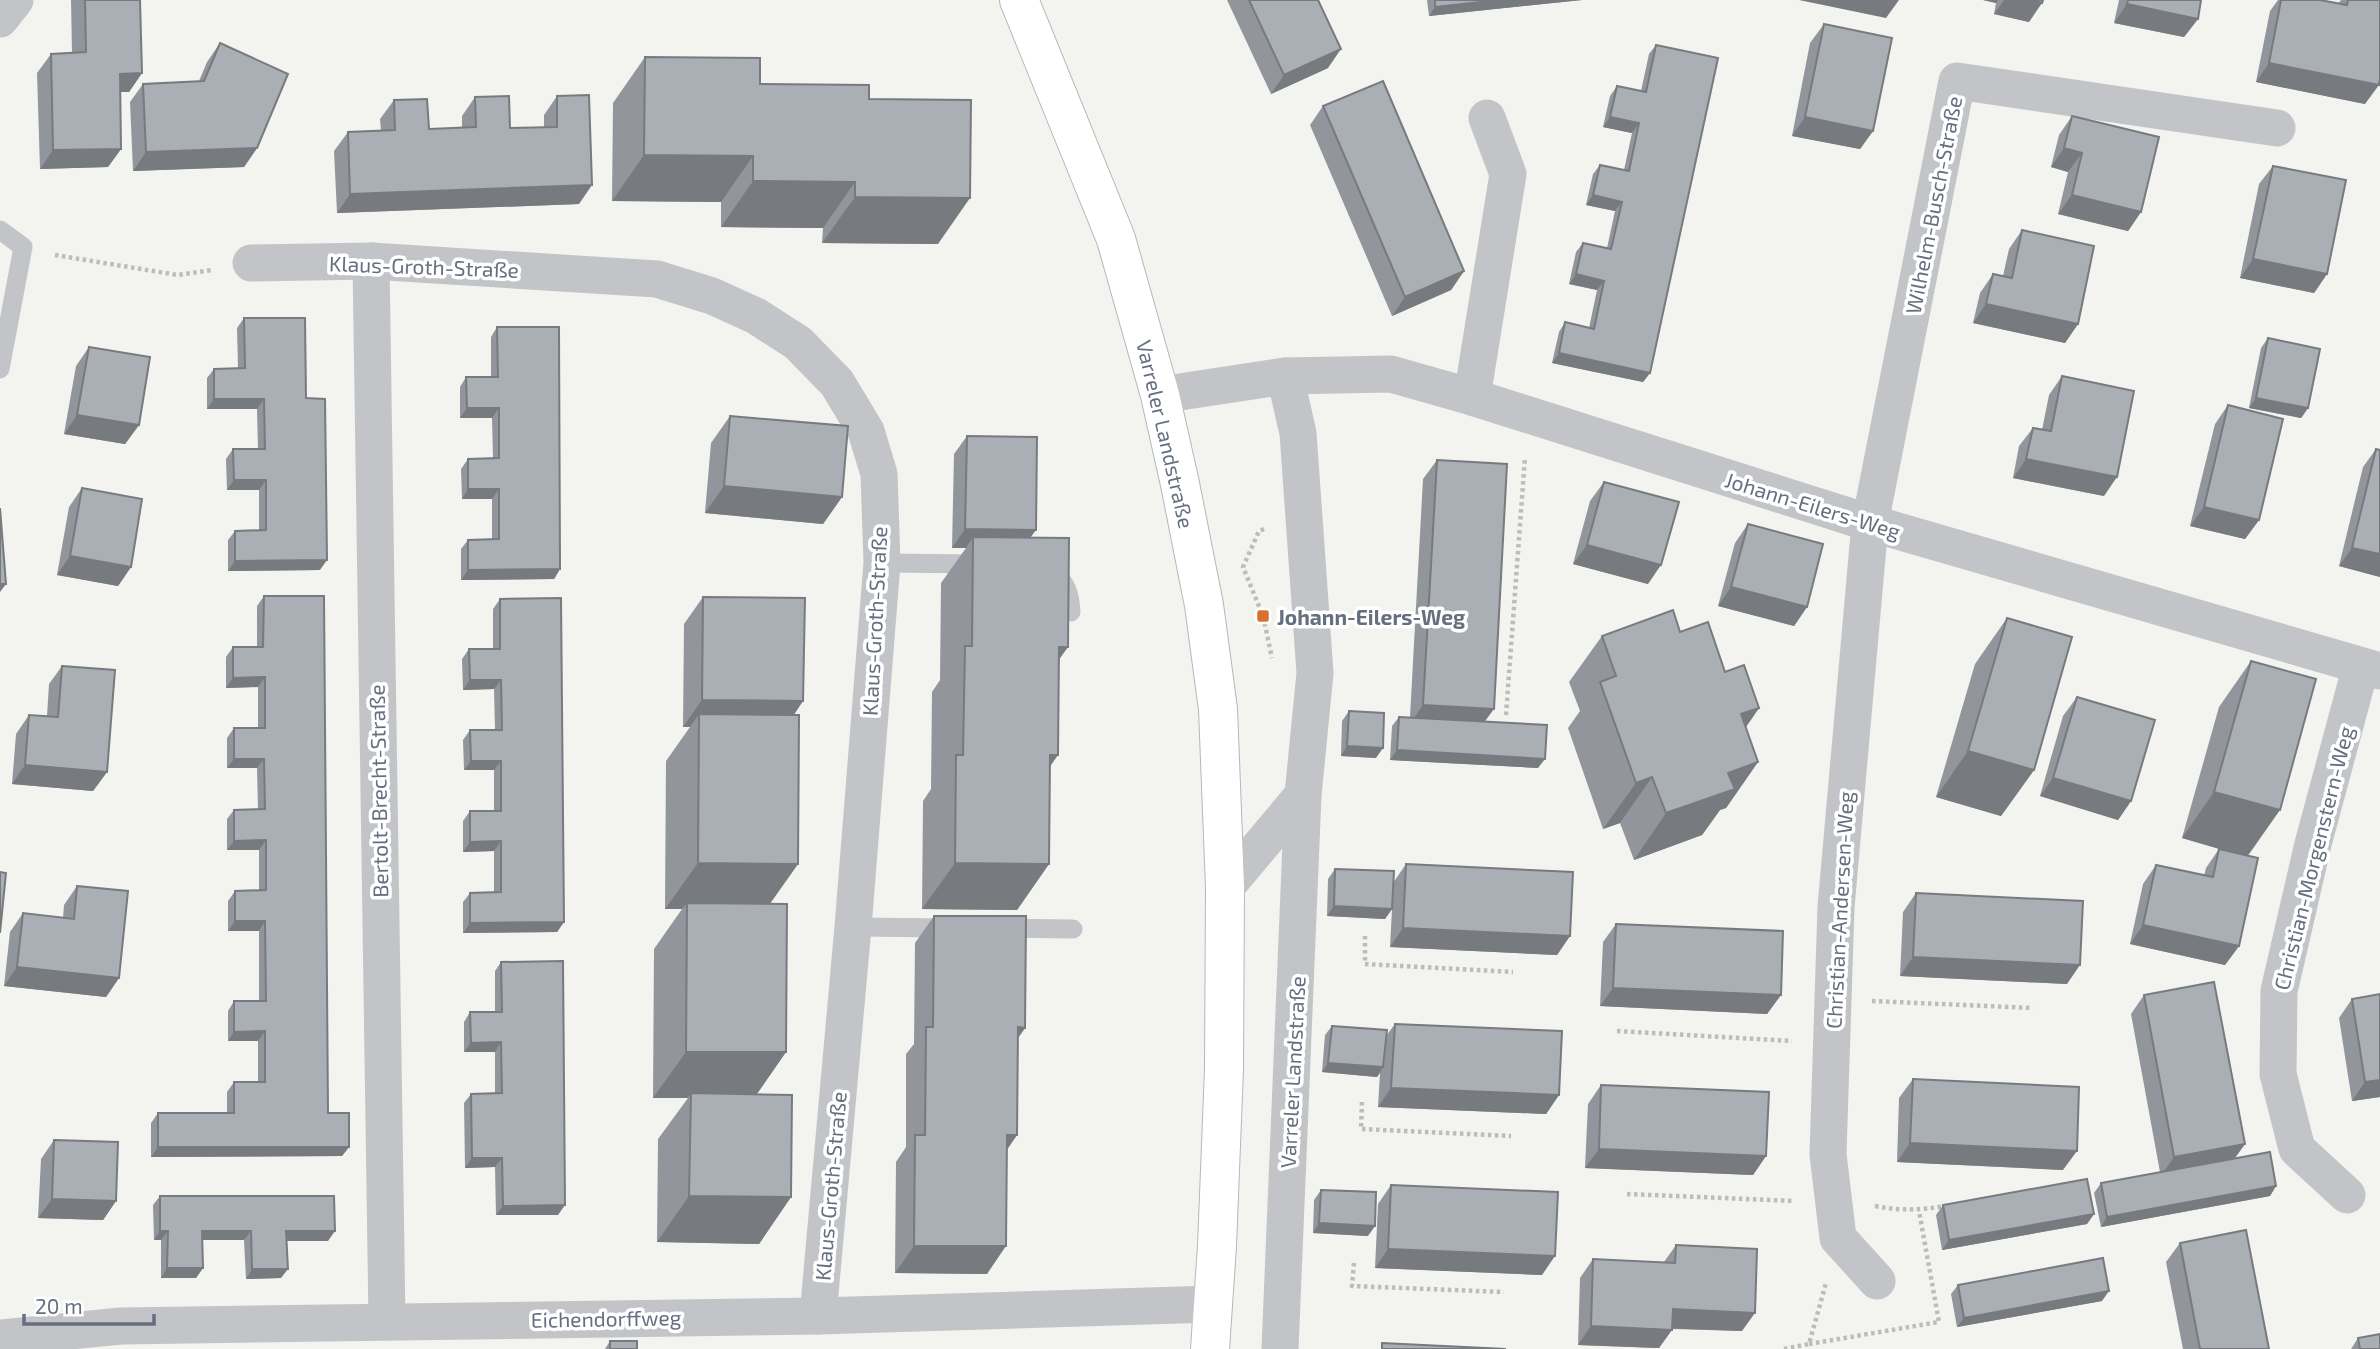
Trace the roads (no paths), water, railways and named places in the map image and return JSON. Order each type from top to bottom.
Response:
[{"type":"main road","name":"Varreler Landstraße","points":[[1019,0],[1116,239],[1160,395],[1181,484],[1209,644],[1218,709],[1225,888],[1224,1069],[1210,1349]]},
{"type":"street","points":[[0,19],[15,0]]},
{"type":"street","name":"Wilhelm-Busch-Straße","points":[[1870,523],[1957,81],[2277,128]]},
{"type":"street","points":[[1472,397],[1508,174],[1487,118]]},
{"type":"street","name":"Klaus-Groth-Straße","points":[[251,263],[371,261],[657,279],[712,296],[756,316],[798,343],[836,383],[866,431],[879,474],[881,563],[853,927],[818,1316]]},
{"type":"street","name":"Bertolt-Brecht-Straße","points":[[371,261],[387,1321]]},
{"type":"street","name":"Johann-Eilers-Weg","points":[[1160,395],[1285,376],[1391,374],[1528,414],[1870,523],[2370,668]]},
{"type":"street","name":"Varreler Landstraße","points":[[1280,1349],[1303,794],[1315,673],[1298,433],[1285,376]]},
{"type":"street","name":"Christian-Andersen-Weg","points":[[1870,523],[1836,907],[1828,1154],[1838,1238],[1877,1281]]},
{"type":"street","name":"Christian-Morgenstern-Weg","points":[[2347,1195],[2297,1149],[2278,1074],[2279,991],[2310,857],[2370,668]]},
{"type":"street","points":[[1225,888],[1303,794]]},
{"type":"street","name":"Eichendorffweg","points":[[0,1338],[122,1338],[387,1321],[818,1316],[1213,1304]]},
{"type":"lane","points":[[0,230],[23,247],[0,369]]},
{"type":"lane","points":[[881,563],[1001,565]]},
{"type":"lane","points":[[1035,566],[1054,573],[1062,581],[1069,593],[1071,612]]},
{"type":"lane","points":[[853,927],[1073,929]]},
{"type":"place","name":"Johann-Eilers-Weg","points":[[1263,616]]}]
